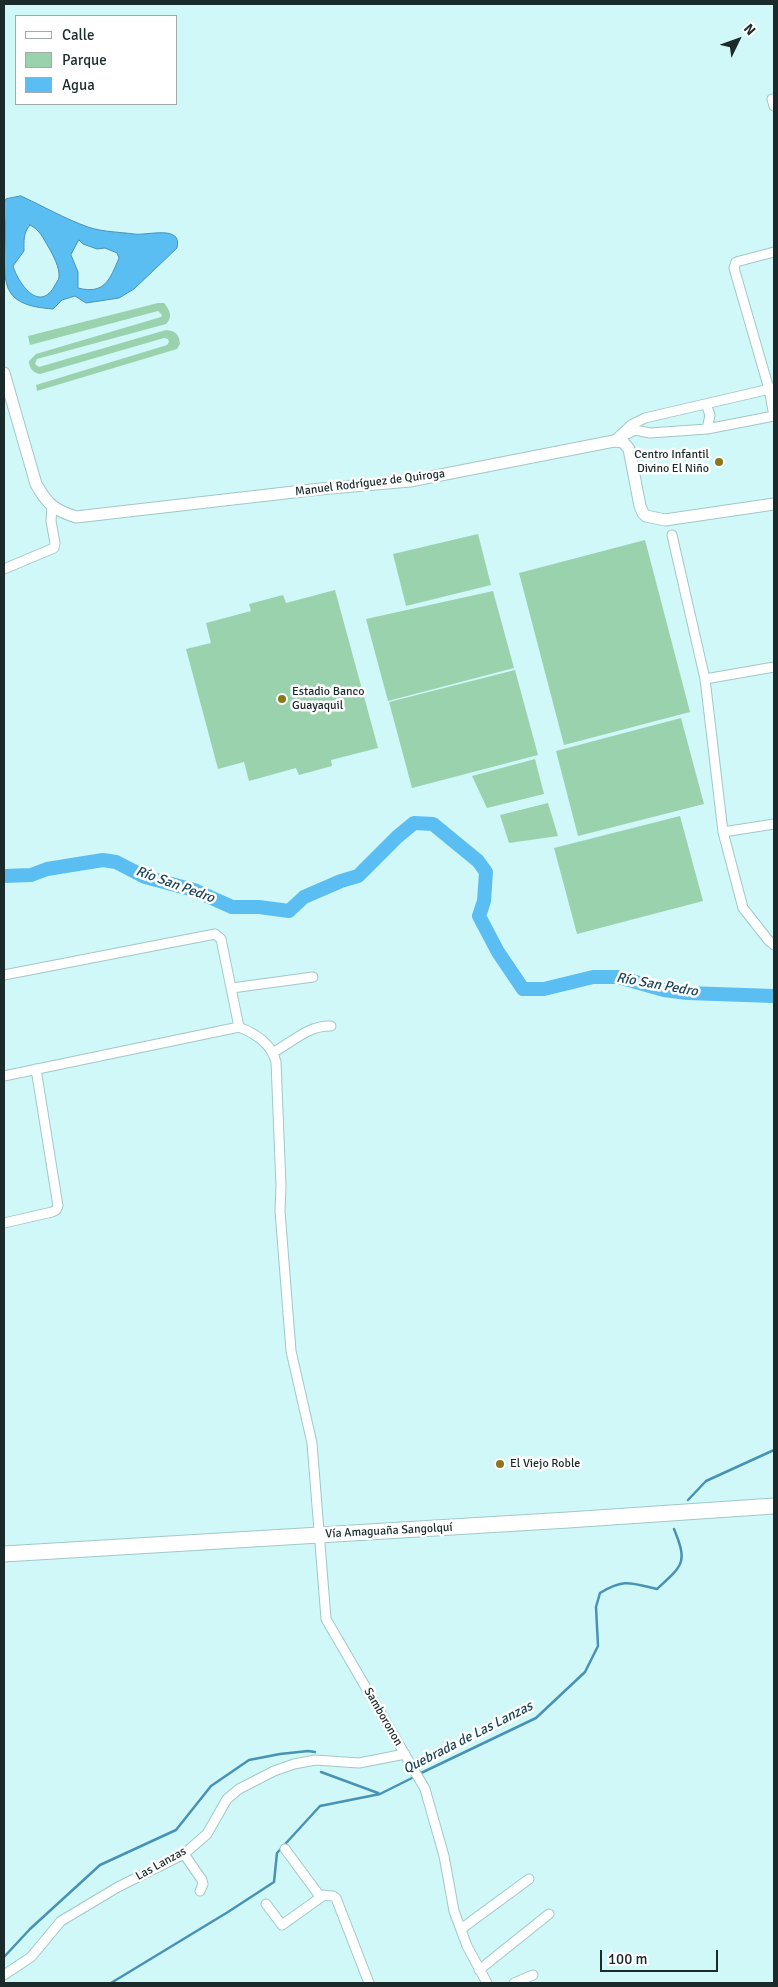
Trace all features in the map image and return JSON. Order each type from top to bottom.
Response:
[{"type":"highway","name":"Vía Amaguaña Sangolquí","points":[[4,1554],[774,1506]]},
{"type":"street","points":[[774,99],[772,100],[774,106]]},
{"type":"street","points":[[614,441],[635,430],[650,433],[707,429],[774,416],[772,388],[734,268],[736,262],[774,252]]},
{"type":"street","points":[[4,372],[36,484],[43,498],[52,507],[51,520],[55,543],[54,548],[4,569]]},
{"type":"street","points":[[614,441],[631,425],[645,418],[772,388]]},
{"type":"street","points":[[706,404],[710,415],[707,429]]},
{"type":"street","points":[[614,441],[623,442],[629,449],[640,506],[646,516],[665,520],[774,504]]},
{"type":"street","name":"Manuel Rodríguez de Quiroga","points":[[52,507],[76,517],[320,489],[410,481],[614,441]]},
{"type":"street","points":[[672,535],[705,679],[723,832],[743,908],[774,945]]},
{"type":"street","points":[[705,679],[774,667]]},
{"type":"street","points":[[723,832],[774,824]]},
{"type":"street","points":[[4,975],[215,934],[222,939],[239,1027]]},
{"type":"street","points":[[232,988],[313,977]]},
{"type":"street","points":[[4,1076],[239,1027],[253,1033],[274,1052],[308,1030],[321,1026],[331,1026]]},
{"type":"street","name":"Samboronon","points":[[274,1052],[276,1062],[281,1227],[291,1351],[312,1443],[326,1619],[424,1789],[444,1856],[454,1911],[460,1929],[486,1983]]},
{"type":"street","points":[[4,1223],[52,1212],[58,1206],[36,1069]]},
{"type":"street","name":"Las Lanzas","points":[[4,1975],[30,1957],[61,1921],[118,1887],[184,1854],[206,1834],[227,1799],[274,1770],[315,1760],[359,1763],[406,1757]]},
{"type":"street","points":[[285,1849],[319,1895],[336,1898],[369,1983]]},
{"type":"street","points":[[184,1854],[202,1880],[200,1892]]},
{"type":"street","points":[[460,1929],[529,1879]]},
{"type":"street","points":[[266,1904],[282,1925],[324,1896]]},
{"type":"street","points":[[479,1970],[549,1914]]},
{"type":"street","points":[[514,1983],[533,1975]]},
{"type":"green space","points":[[164,303],[169,311],[170,316],[166,324],[37,359],[35,364],[39,367],[166,330],[175,332],[178,335],[180,344],[177,349],[37,391],[36,385],[167,345],[169,342],[168,339],[164,338],[40,374],[33,371],[29,364],[29,361],[36,354],[161,317],[162,315],[158,311],[30,345],[28,336]]},
{"type":"green space","points":[[478,534],[491,585],[406,606],[393,554]]},
{"type":"green space","points":[[645,540],[690,712],[564,745],[519,573]]},
{"type":"green space","name":"Estadio Banco Guayaquil","points":[[335,590],[378,748],[331,760],[332,766],[299,775],[296,768],[249,781],[244,762],[218,769],[186,649],[211,643],[206,623],[251,611],[249,604],[283,595],[286,603]]},
{"type":"green space","points":[[493,591],[514,668],[388,701],[366,619]]},
{"type":"green space","points":[[515,670],[538,755],[412,788],[389,702]]},
{"type":"green space","points":[[681,718],[704,804],[578,836],[556,751]]},
{"type":"green space","points":[[535,759],[544,794],[487,808],[472,776]]},
{"type":"green space","points":[[548,803],[558,836],[509,843],[500,815]]},
{"type":"green space","points":[[680,816],[703,901],[577,934],[554,848]]},
{"type":"water","points":[[21,196],[71,220],[99,230],[134,234],[169,234],[175,236],[177,248],[134,289],[119,298],[86,303],[75,296],[62,300],[53,309],[36,307],[23,303],[14,297],[9,290],[6,280],[4,202],[6,199]],"holes":[[[30,225],[43,238],[54,258],[59,273],[59,278],[54,287],[48,294],[42,297],[35,296],[24,287],[13,266],[24,251],[25,234]],[[79,240],[83,244],[97,249],[105,248],[117,253],[119,258],[109,279],[105,284],[95,289],[78,288],[78,272],[71,255]]]},
{"type":"waterway","name":"Río San Pedro","points":[[4,876],[31,875],[47,869],[103,860],[116,862],[145,877],[194,890],[232,907],[259,907],[289,911],[304,897],[341,881],[358,876],[397,837],[414,823],[433,824],[478,861],[486,872],[484,901],[479,916],[498,952],[523,989],[544,989],[593,977],[618,977],[664,990],[687,993],[774,996]]},
{"type":"waterway","name":"Quebrada de Las Lanzas","points":[[688,1500],[706,1481],[774,1450]]},
{"type":"waterway","name":"Quebrada de Las Lanzas","points":[[419,1774],[536,1718],[585,1672],[598,1646],[596,1607],[600,1593],[615,1585],[628,1583],[657,1589],[673,1574],[682,1557],[674,1529]]},
{"type":"waterway","points":[[4,1957],[30,1929],[100,1865],[176,1830],[211,1786],[249,1760],[280,1754],[315,1752]]},
{"type":"waterway","points":[[321,1772],[378,1793]]},
{"type":"waterway","name":"Quebrada de Las Lanzas","points":[[111,1983],[274,1882],[277,1853],[320,1806],[380,1794],[414,1777]]},
{"type":"place","name":"Centro Infantil Divino El Niño","points":[[719,462]]},
{"type":"place","name":"Estadio Banco Guayaquil","points":[[282,699]]},
{"type":"place","name":"El Viejo Roble","points":[[500,1464]]}]
